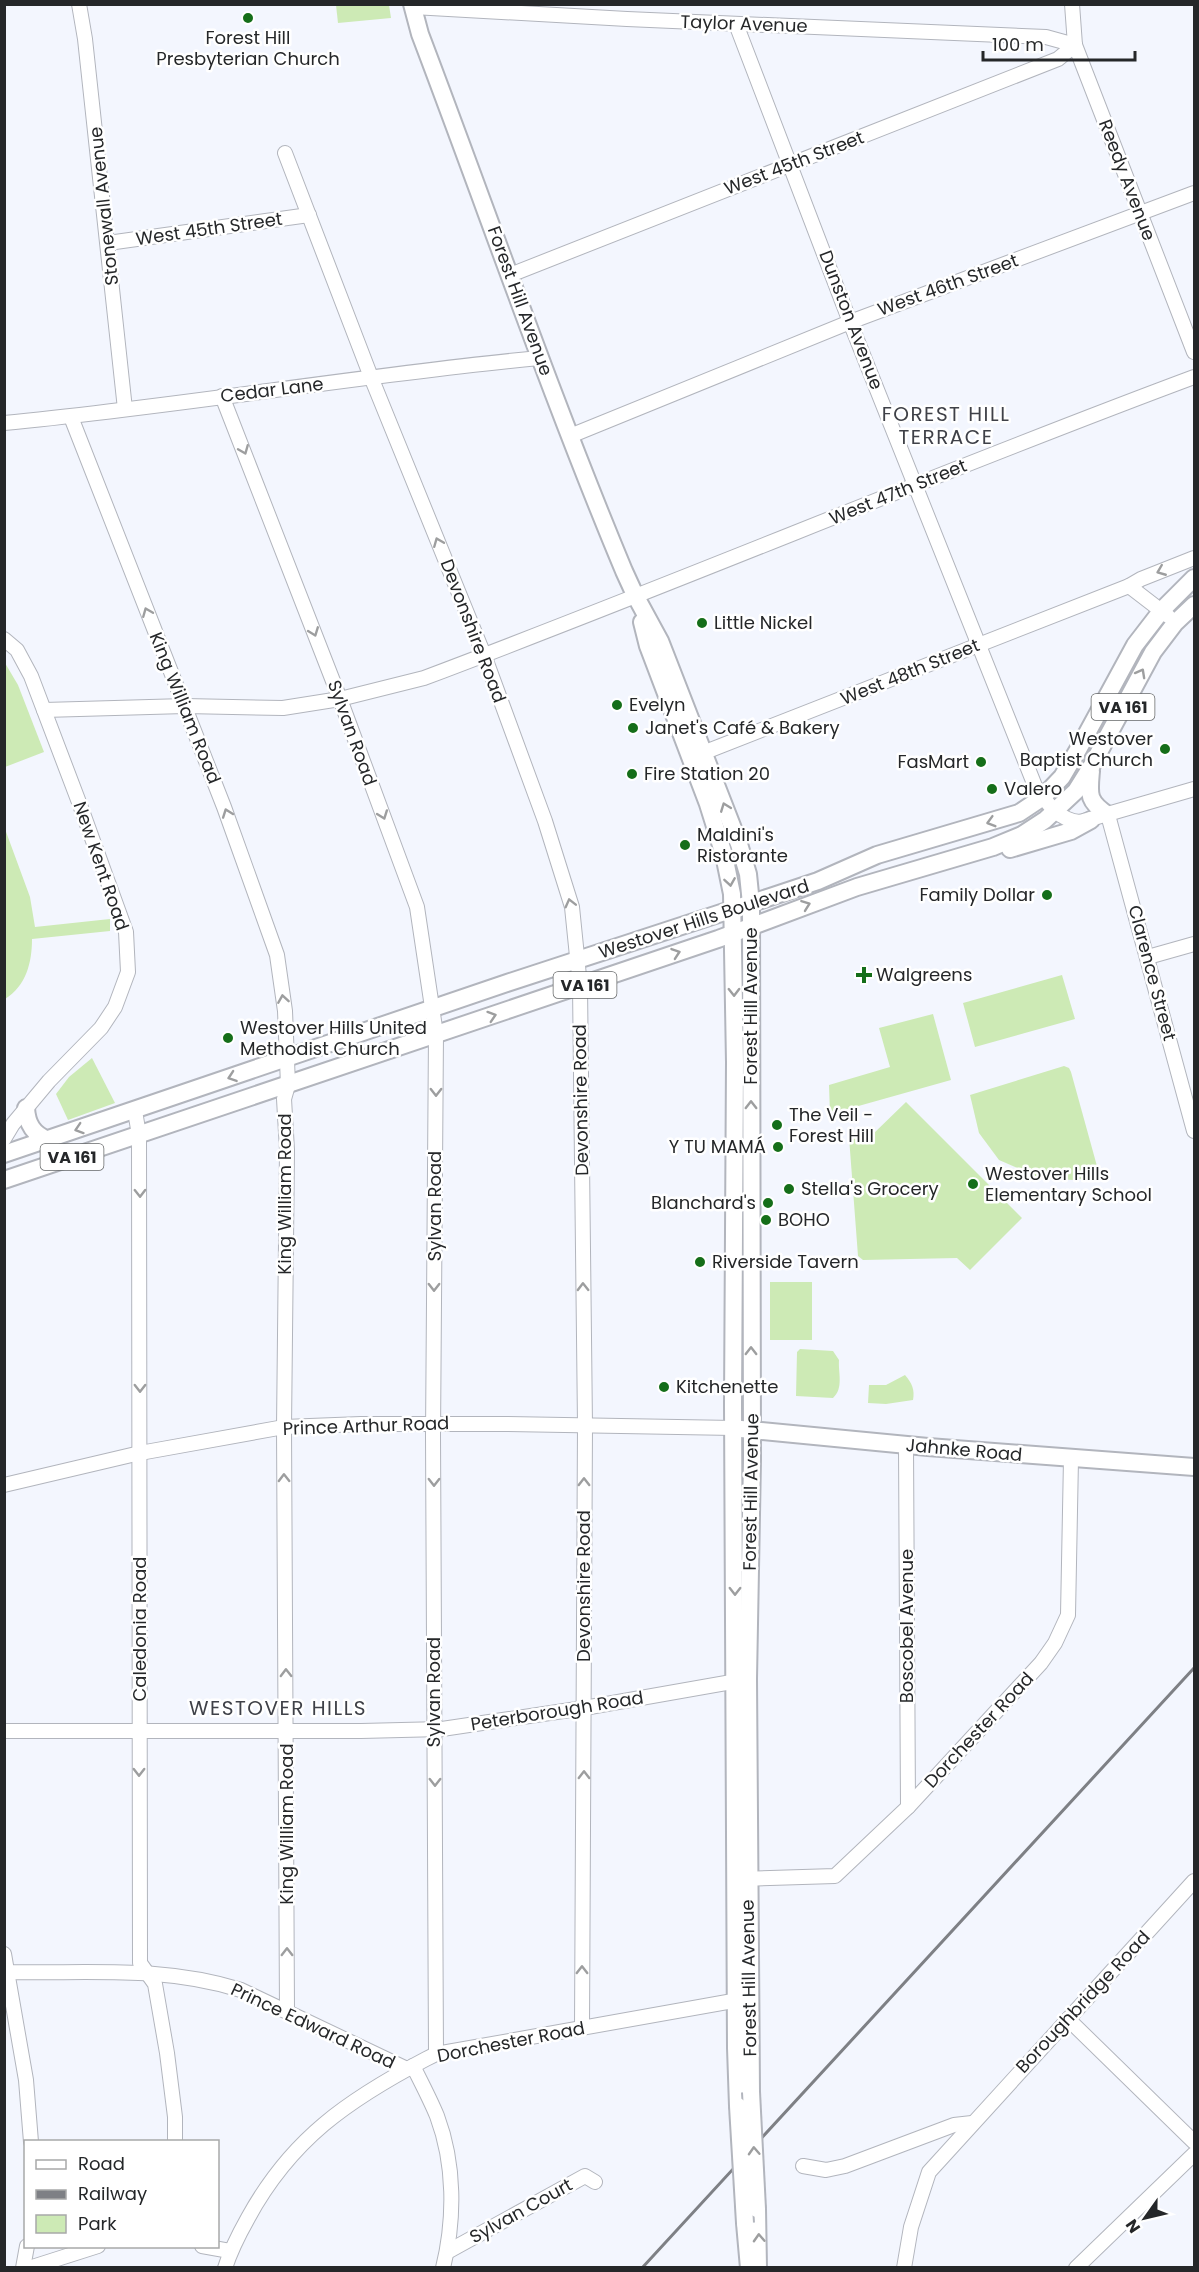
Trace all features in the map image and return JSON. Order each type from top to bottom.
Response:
[{"type":"main road","name":"Forest Hill Avenue","points":[[412,6],[420,34],[539,358],[635,595],[660,641],[698,755],[724,855],[733,933],[734,1428],[742,1680],[742,1999],[738,2106],[749,2268]]},
{"type":"main road","name":"Westover Hills Boulevard","points":[[4,1154],[287,1057],[751,904],[871,858],[1016,814],[1043,796],[1069,766],[1135,645],[1162,610],[1194,578]]},
{"type":"main road","name":"Westover Hills Boulevard","points":[[4,1180],[580,986],[868,884],[976,852],[1022,835],[1056,812],[1076,790],[1091,767],[1153,652],[1175,623],[1194,605]]},
{"type":"main road","name":"Forest Hill Avenue","points":[[698,755],[745,860],[751,904],[752,1430],[742,1680]]},
{"type":"main road","points":[[1091,767],[1089,794],[1091,800],[1097,808],[1108,815]]},
{"type":"main road","points":[[976,852],[1005,851],[1071,831],[1091,820]]},
{"type":"main road","points":[[26,1108],[30,1127],[38,1136],[48,1140]]},
{"type":"main road","name":"Jahnke Road","points":[[734,1428],[906,1446],[1194,1467]]},
{"type":"main road","name":"Forest Hill Avenue","points":[[742,1999],[751,2092],[758,2268]]},
{"type":"street","name":"Stonewall Avenue","points":[[79,4],[85,39],[125,408]]},
{"type":"street","name":"Reedy Avenue","points":[[1072,4],[1075,45],[1194,352]]},
{"type":"street","name":"Taylor Avenue","points":[[412,6],[736,24],[1046,37],[1075,45]]},
{"type":"street","name":"Dunston Avenue","points":[[736,24],[850,322],[1027,769],[1043,796],[1056,812]]},
{"type":"street","name":"West 45th Street","points":[[510,275],[1058,59],[1075,45]]},
{"type":"street","name":"Devonshire Road","points":[[285,153],[371,377],[484,655],[546,821],[572,907],[580,986],[585,1425],[582,2028]]},
{"type":"street","name":"West 46th Street","points":[[570,436],[850,322],[1194,193]]},
{"type":"street","name":"West 45th Street","points":[[108,243],[309,215]]},
{"type":"street","name":"Cedar Lane","points":[[4,423],[70,417],[371,377],[539,358]]},
{"type":"street","name":"West 47th Street","points":[[44,710],[185,706],[283,708],[340,699],[424,678],[1043,433],[1194,377]]},
{"type":"street","name":"Sylvan Road","points":[[222,396],[340,699],[417,907],[433,1009],[436,1034],[434,1424],[436,2054]]},
{"type":"street","name":"King William Road","points":[[70,417],[225,807],[277,955],[285,1011],[288,1085],[284,1099],[288,1150],[284,1427],[287,2011]]},
{"type":"street","name":"West 48th Street","points":[[698,755],[1129,586],[1194,558]]},
{"type":"street","points":[[1129,586],[1162,610],[1175,623]]},
{"type":"street","name":"New Kent Road","points":[[4,639],[17,650],[31,676],[44,710],[126,932],[128,972],[115,1007],[100,1028],[49,1081],[13,1124],[4,1139]]},
{"type":"street","points":[[1056,812],[1069,821],[1091,820],[1194,789]]},
{"type":"street","name":"Clarence Street","points":[[1108,815],[1194,1131]]},
{"type":"street","points":[[1148,957],[1194,944]]},
{"type":"street","name":"Caledonia Road","points":[[135,1111],[140,1135],[140,1963],[155,1984],[167,2053],[175,2117],[175,2140]]},
{"type":"street","name":"Prince Arthur Road","points":[[4,1485],[140,1453],[284,1427],[434,1424],[734,1428]]},
{"type":"street","name":"Boscobel Avenue","points":[[906,1446],[908,1807]]},
{"type":"street","name":"Dorchester Road","points":[[742,1879],[835,1876],[908,1807],[1041,1663],[1064,1628],[1068,1615],[1071,1459]]},
{"type":"street","name":"Peterborough Road","points":[[4,1731],[434,1729],[584,1708],[742,1680]]},
{"type":"street","name":"Boroughbridge Road","points":[[904,2268],[911,2227],[930,2172],[972,2123],[1194,1881]]},
{"type":"street","points":[[4,1954],[26,2080],[31,2140]]},
{"type":"street","name":"Prince Edward Road","points":[[6,1972],[147,1972],[212,1981],[241,1990],[410,2067]]},
{"type":"street","name":"Dorchester Road","points":[[225,2268],[230,2251],[264,2189],[289,2157],[321,2124],[346,2105],[410,2067],[436,2054],[742,1999]]},
{"type":"street","points":[[1068,2019],[1194,2142]]},
{"type":"street","points":[[410,2067],[437,2117],[446,2148],[452,2219],[443,2268]]},
{"type":"street","points":[[803,2166],[826,2170],[845,2166],[954,2125],[972,2123]]},
{"type":"street","points":[[1076,2268],[1194,2154]]},
{"type":"street","name":"Sylvan Court","points":[[447,2253],[585,2176],[595,2182]]},
{"type":"street","points":[[15,2268],[26,2259],[92,2248]]},
{"type":"street","points":[[209,2248],[230,2251]]},
{"type":"green space","points":[[336,5],[389,5],[391,18],[338,23]]},
{"type":"green space","points":[[5,663],[18,685],[44,752],[5,767]]},
{"type":"green space","points":[[5,829],[30,897],[35,927],[110,919],[110,931],[32,939],[31,957],[23,981],[5,999]]},
{"type":"green space","points":[[1062,975],[1075,1019],[975,1047],[963,1003]]},
{"type":"green space","points":[[933,1014],[951,1080],[830,1114],[829,1085],[890,1067],[879,1028]]},
{"type":"green space","points":[[92,1058],[115,1103],[68,1120],[56,1094],[69,1077]]},
{"type":"green space","points":[[1064,1066],[1071,1072],[1100,1177],[1073,1180],[1040,1178],[999,1160],[979,1133],[970,1095]]},
{"type":"green space","points":[[906,1102],[1022,1218],[970,1270],[957,1258],[863,1260],[858,1256],[849,1137],[871,1136]]},
{"type":"green space","points":[[770,1282],[812,1282],[812,1340],[770,1340]]},
{"type":"green space","points":[[800,1349],[833,1351],[839,1360],[840,1380],[833,1398],[796,1396],[797,1352]]},
{"type":"green space","points":[[905,1375],[914,1393],[913,1400],[886,1404],[868,1403],[869,1385],[886,1385]]},
{"type":"railway","points":[[642,2268],[1194,1668]]},
{"type":"place","name":"Forest Hill Presbyterian Church","points":[[248,18]]},
{"type":"place","name":"Little Nickel","points":[[702,623]]},
{"type":"place","name":"Evelyn","points":[[617,705]]},
{"type":"place","name":"Janet's Café & Bakery","points":[[633,728]]},
{"type":"place","name":"Westover Baptist Church","points":[[1165,749]]},
{"type":"place","name":"FasMart","points":[[981,762]]},
{"type":"place","name":"Fire Station 20","points":[[632,774]]},
{"type":"place","name":"Valero","points":[[992,789]]},
{"type":"place","name":"Maldini's Ristorante","points":[[685,845]]},
{"type":"place","name":"Family Dollar","points":[[1047,895]]},
{"type":"place","name":"Walgreens","points":[[864,975]]},
{"type":"place","name":"Westover Hills United Methodist Church","points":[[228,1038]]},
{"type":"place","name":"The Veil - Forest Hill","points":[[777,1125]]},
{"type":"place","name":"Y TU MAMÁ","points":[[778,1147]]},
{"type":"place","name":"Westover Hills Elementary School","points":[[973,1184]]},
{"type":"place","name":"Stella's Grocery","points":[[789,1189]]},
{"type":"place","name":"Blanchard's","points":[[768,1203]]},
{"type":"place","name":"BOHO","points":[[766,1220]]},
{"type":"place","name":"Riverside Tavern","points":[[700,1262]]},
{"type":"place","name":"Kitchenette","points":[[664,1387]]},
{"type":"district","name":"FOREST HILL TERRACE","points":[[946,426]]},
{"type":"district","name":"WESTOVER HILLS","points":[[278,1708]]}]
